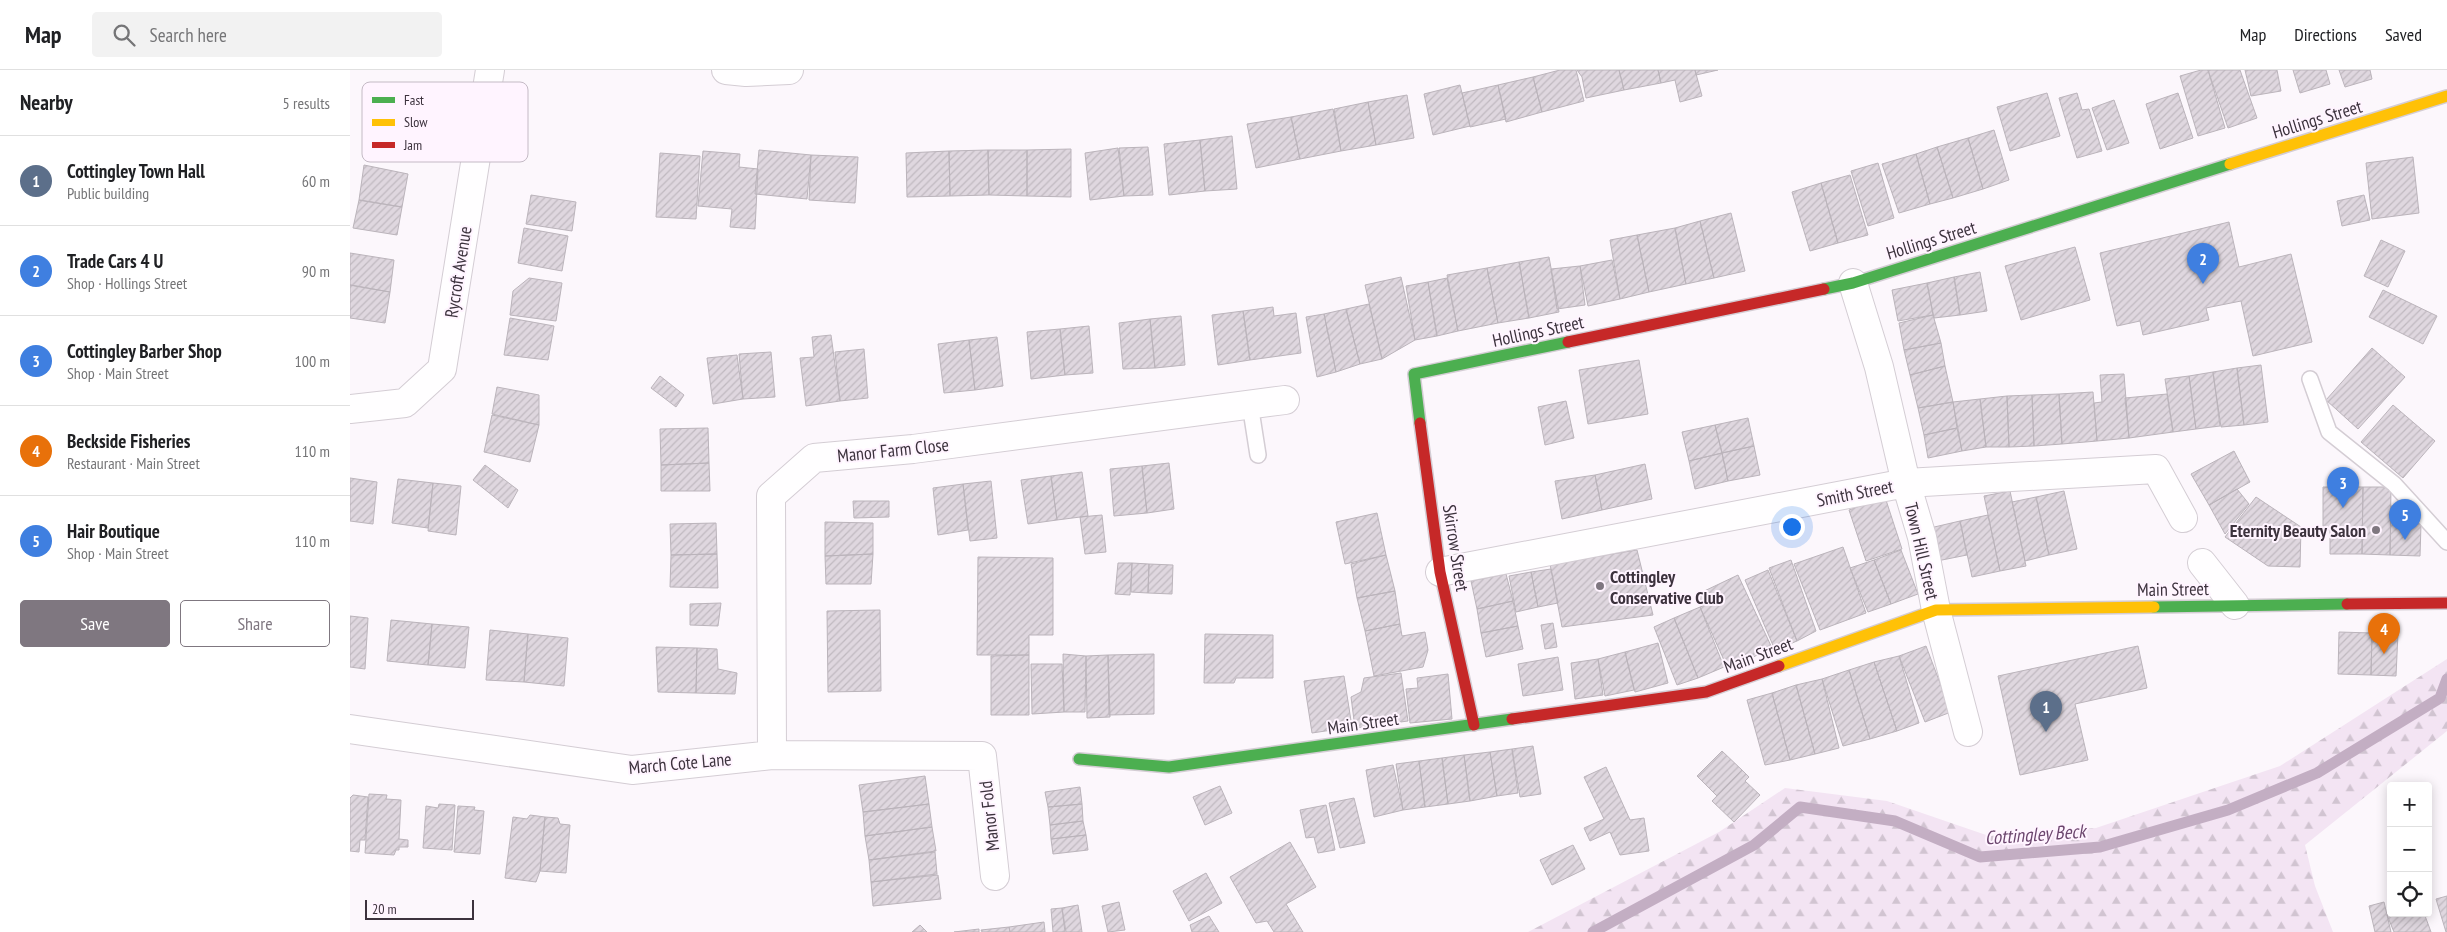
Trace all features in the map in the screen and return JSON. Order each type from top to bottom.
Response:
[{"type":"street","points":[[726,70],[746,72],[789,70]]},
{"type":"street","name":"Hollings Street","points":[[1414,374],[1854,283],[2447,96]]},
{"type":"street","name":"Rycroft Avenue","points":[[350,409],[406,403],[442,369],[475,162]]},
{"type":"street","name":"Town Hill Street","points":[[1854,283],[1879,367],[1906,483],[1922,537],[1936,610],[1968,732]]},
{"type":"street","name":"Skirrow Street","points":[[1414,374],[1440,572],[1474,725]]},
{"type":"street","name":"Manor Farm Close","points":[[772,755],[771,496],[814,458],[913,449],[1286,400]]},
{"type":"street","name":"Smith Street","points":[[1440,572],[1906,483],[2156,469],[2182,518]]},
{"type":"street","points":[[2202,564],[2235,605]]},
{"type":"street","name":"Main Street","points":[[1079,759],[1169,767],[1706,692],[1936,610],[2447,603]]},
{"type":"street","name":"March Cote Lane","points":[[350,729],[632,770],[772,755],[982,756]]},
{"type":"street","name":"Manor Fold","points":[[982,756],[995,876]]},
{"type":"lane","points":[[2310,379],[2329,432],[2394,484],[2447,542]]},
{"type":"lane","points":[[1250,404],[1258,455]]},
{"type":"green space","points":[[2447,659],[2447,731],[2305,845],[2315,886],[2333,932],[1528,932],[1719,832],[1785,788],[1887,801],[1989,836],[2096,828],[2280,766]]},
{"type":"building","points":[[1560,70],[1576,70],[1584,101],[1542,112],[1533,77]]},
{"type":"building","points":[[1577,70],[1619,70],[1624,90],[1586,98],[1582,77]]},
{"type":"building","points":[[1619,70],[1658,70],[1661,83],[1624,90]]},
{"type":"building","points":[[1658,70],[1695,70],[1702,96],[1680,102],[1675,80],[1661,83]]},
{"type":"building","points":[[1695,70],[1718,70],[1696,75]]},
{"type":"building","points":[[2208,70],[2225,128],[2198,136],[2180,76]]},
{"type":"building","points":[[2208,70],[2240,70],[2257,118],[2228,128]]},
{"type":"building","points":[[2245,70],[2277,70],[2281,91],[2251,96]]},
{"type":"building","points":[[2293,70],[2326,70],[2330,84],[2300,93]]},
{"type":"building","points":[[2339,70],[2370,70],[2372,79],[2345,87]]},
{"type":"building","points":[[1533,77],[1542,112],[1506,122],[1498,85]]},
{"type":"building","points":[[1460,85],[1470,126],[1433,135],[1424,94]]},
{"type":"building","points":[[1498,85],[1506,119],[1470,127],[1462,93]]},
{"type":"building","points":[[2047,93],[2060,136],[2010,151],[1997,107]]},
{"type":"building","points":[[2077,93],[2082,110],[2089,109],[2102,151],[2077,158],[2059,98]]},
{"type":"building","points":[[2178,93],[2193,138],[2160,149],[2146,104]]},
{"type":"building","points":[[1407,95],[1414,138],[1376,145],[1368,102]]},
{"type":"building","points":[[2114,100],[2129,143],[2107,150],[2092,108]]},
{"type":"building","points":[[1368,102],[1376,145],[1341,151],[1334,109]]},
{"type":"building","points":[[1333,109],[1341,151],[1300,159],[1291,117]]},
{"type":"building","points":[[1291,117],[1300,159],[1256,168],[1247,124]]},
{"type":"building","points":[[1994,130],[2009,180],[1983,189],[1968,138]]},
{"type":"building","points":[[1232,136],[1237,189],[1205,191],[1200,140]]},
{"type":"building","points":[[1968,138],[1983,189],[1953,198],[1937,147]]},
{"type":"building","points":[[1200,140],[1205,191],[1169,195],[1164,144]]},
{"type":"building","points":[[1148,147],[1153,195],[1124,196],[1119,148]]},
{"type":"building","points":[[1937,147],[1953,198],[1930,204],[1916,154]]},
{"type":"building","points":[[1118,148],[1124,196],[1090,200],[1085,153]]},
{"type":"building","points":[[1071,149],[1071,197],[1027,196],[1027,150]]},
{"type":"building","points":[[759,150],[811,155],[807,199],[755,194]]},
{"type":"building","points":[[988,150],[1027,150],[1027,196],[989,195]]},
{"type":"building","points":[[988,150],[989,195],[950,196],[949,151]]},
{"type":"building","points":[[703,151],[740,154],[739,167],[758,169],[755,229],[730,227],[732,209],[698,206]]},
{"type":"building","points":[[949,151],[950,196],[907,197],[906,153]]},
{"type":"building","points":[[660,153],[700,156],[696,219],[656,217]]},
{"type":"building","points":[[1916,154],[1930,204],[1899,213],[1882,164]]},
{"type":"building","points":[[811,155],[858,157],[855,203],[809,200]]},
{"type":"building","points":[[2413,157],[2419,213],[2372,219],[2366,163]]},
{"type":"building","points":[[1878,163],[1894,218],[1868,226],[1851,171]]},
{"type":"building","points":[[364,165],[408,174],[402,207],[359,200]]},
{"type":"building","points":[[1850,175],[1868,235],[1838,243],[1821,183]]},
{"type":"building","points":[[1821,183],[1838,243],[1810,251],[1792,192]]},
{"type":"building","points":[[531,195],[576,202],[572,231],[526,224]]},
{"type":"building","points":[[2364,195],[2370,220],[2342,226],[2337,201]]},
{"type":"building","points":[[359,200],[402,207],[397,235],[353,228]]},
{"type":"building","points":[[1731,213],[1745,271],[1714,278],[1700,221]]},
{"type":"building","points":[[1700,221],[1714,278],[1686,284],[1675,228]]},
{"type":"building","points":[[2229,222],[2239,267],[2291,254],[2312,342],[2253,356],[2241,301],[2206,308],[2209,320],[2143,335],[2140,321],[2117,326],[2100,253]]},
{"type":"building","points":[[524,228],[568,236],[562,271],[518,263]]},
{"type":"building","points":[[1675,228],[1686,284],[1649,292],[1637,235]]},
{"type":"building","points":[[1637,235],[1649,292],[1620,299],[1610,240]]},
{"type":"building","points":[[2381,240],[2405,251],[2388,287],[2364,276]]},
{"type":"building","points":[[2075,247],[2090,300],[2021,320],[2005,266]]},
{"type":"building","points":[[350,253],[394,260],[390,292],[350,285]]},
{"type":"building","points":[[1549,257],[1559,312],[1529,318],[1519,262]]},
{"type":"building","points":[[1612,260],[1620,299],[1588,306],[1580,266]]},
{"type":"building","points":[[1519,262],[1529,318],[1498,323],[1487,268]]},
{"type":"building","points":[[1580,266],[1585,305],[1557,309],[1551,269]]},
{"type":"building","points":[[1487,268],[1498,323],[1458,331],[1447,275]]},
{"type":"building","points":[[1980,272],[1987,311],[1960,315],[1954,277]]},
{"type":"building","points":[[1401,277],[1415,340],[1382,359],[1365,285]]},
{"type":"building","points":[[1954,277],[1960,315],[1934,318],[1927,283]]},
{"type":"building","points":[[529,278],[562,283],[556,321],[510,315],[513,291]]},
{"type":"building","points":[[1447,278],[1458,331],[1437,336],[1428,282]]},
{"type":"building","points":[[1428,282],[1437,336],[1415,340],[1406,286]]},
{"type":"building","points":[[1927,283],[1933,315],[1898,321],[1892,290]]},
{"type":"building","points":[[350,285],[390,292],[385,323],[350,318]]},
{"type":"building","points":[[2383,290],[2437,316],[2423,344],[2369,317]]},
{"type":"building","points":[[1369,304],[1382,359],[1360,364],[1346,309]]},
{"type":"building","points":[[1273,307],[1274,316],[1296,313],[1301,353],[1250,360],[1243,311]]},
{"type":"building","points":[[1346,309],[1360,364],[1336,372],[1324,314]]},
{"type":"building","points":[[1243,311],[1250,360],[1218,365],[1212,315]]},
{"type":"building","points":[[1324,314],[1336,372],[1317,377],[1306,317]]},
{"type":"building","points":[[1933,315],[1941,343],[1904,350],[1899,323]]},
{"type":"building","points":[[1181,316],[1185,365],[1155,368],[1150,319]]},
{"type":"building","points":[[510,318],[554,326],[548,360],[504,355]]},
{"type":"building","points":[[1150,319],[1155,368],[1123,369],[1119,323]]},
{"type":"building","points":[[1089,326],[1093,373],[1065,375],[1060,329]]},
{"type":"building","points":[[1060,329],[1065,375],[1031,379],[1027,332]]},
{"type":"building","points":[[831,335],[840,401],[806,406],[800,358],[814,357],[812,337]]},
{"type":"building","points":[[997,337],[1003,386],[975,390],[969,340]]},
{"type":"building","points":[[969,340],[975,390],[944,393],[938,344]]},
{"type":"building","points":[[1941,343],[1945,366],[1910,375],[1904,350]]},
{"type":"building","points":[[2372,348],[2405,377],[2358,429],[2326,400]]},
{"type":"building","points":[[864,349],[868,398],[840,401],[835,352]]},
{"type":"building","points":[[771,352],[775,397],[743,399],[739,354]]},
{"type":"building","points":[[737,355],[743,399],[713,404],[707,358]]},
{"type":"building","points":[[1639,360],[1648,414],[1588,424],[1579,370]]},
{"type":"building","points":[[2261,365],[2268,422],[2244,425],[2237,368]]},
{"type":"building","points":[[1945,366],[1953,402],[1918,408],[1910,375]]},
{"type":"building","points":[[2237,368],[2244,425],[2221,427],[2213,372]]},
{"type":"building","points":[[2213,372],[2220,426],[2196,429],[2189,376]]},
{"type":"building","points":[[2124,374],[2129,438],[2097,441],[2094,403],[2102,402],[2100,375]]},
{"type":"building","points":[[660,376],[684,395],[676,407],[651,388]]},
{"type":"building","points":[[2189,376],[2196,429],[2173,432],[2165,379]]},
{"type":"building","points":[[497,387],[539,395],[539,425],[492,414]]},
{"type":"building","points":[[2093,392],[2097,441],[2062,444],[2059,394]]},
{"type":"building","points":[[2059,394],[2062,444],[2034,446],[2032,395]]},
{"type":"building","points":[[2167,394],[2173,432],[2129,438],[2125,398]]},
{"type":"building","points":[[2032,395],[2034,446],[2009,447],[2007,396]]},
{"type":"building","points":[[2007,396],[2009,447],[1986,447],[1980,399]]},
{"type":"building","points":[[1980,399],[1986,447],[1962,451],[1953,402]]},
{"type":"building","points":[[1566,401],[1574,438],[1545,445],[1538,407]]},
{"type":"building","points":[[1953,402],[1957,428],[1924,435],[1918,408]]},
{"type":"building","points":[[2393,405],[2435,441],[2403,478],[2361,442]]},
{"type":"building","points":[[492,415],[539,425],[530,462],[484,452]]},
{"type":"building","points":[[1748,418],[1754,446],[1722,453],[1715,425]]},
{"type":"building","points":[[1715,425],[1722,453],[1689,461],[1682,432]]},
{"type":"building","points":[[708,428],[709,463],[661,465],[660,429]]},
{"type":"building","points":[[1957,428],[1962,451],[1928,458],[1924,435]]},
{"type":"building","points":[[1754,446],[1760,475],[1728,481],[1722,453]]},
{"type":"building","points":[[2234,451],[2250,482],[2209,505],[2191,474]]},
{"type":"building","points":[[1722,453],[1728,481],[1695,489],[1689,461]]},
{"type":"building","points":[[709,463],[710,491],[661,491],[661,465]]},
{"type":"building","points":[[1169,463],[1174,509],[1147,513],[1142,466]]},
{"type":"building","points":[[1645,464],[1652,499],[1602,510],[1595,475]]},
{"type":"building","points":[[485,465],[518,490],[508,508],[473,480]]},
{"type":"building","points":[[1142,466],[1147,513],[1114,516],[1110,469]]},
{"type":"building","points":[[1082,472],[1088,516],[1057,520],[1051,476]]},
{"type":"building","points":[[1595,475],[1602,510],[1562,519],[1555,481]]},
{"type":"building","points":[[1051,476],[1057,520],[1028,524],[1021,480]]},
{"type":"building","points":[[350,478],[377,482],[373,524],[350,521]]},
{"type":"building","points":[[398,479],[433,483],[428,528],[392,523]]},
{"type":"building","points":[[991,481],[997,538],[970,541],[963,484]]},
{"type":"building","points":[[433,483],[461,486],[456,535],[428,531]]},
{"type":"building","points":[[963,484],[968,530],[938,535],[933,488]]},
{"type":"building","points":[[2323,487],[2363,487],[2362,554],[2330,554],[2330,530],[2323,529]]},
{"type":"building","name":"Eternity Beauty Salon","points":[[2363,487],[2391,487],[2390,555],[2362,554]]},
{"type":"building","points":[[2237,489],[2249,504],[2225,534],[2209,505]]},
{"type":"building","points":[[2010,491],[2026,566],[2000,571],[1984,496]]},
{"type":"building","points":[[2064,491],[2077,549],[2049,555],[2036,497]]},
{"type":"building","points":[[1885,497],[1902,549],[1866,561],[1849,510]]},
{"type":"building","points":[[2036,497],[2049,555],[2025,561],[2012,502]]},
{"type":"building","points":[[2256,497],[2301,527],[2300,567],[2268,566],[2225,537]]},
{"type":"building","points":[[853,501],[889,501],[889,517],[854,518]]},
{"type":"building","points":[[2391,506],[2401,507],[2405,523],[2421,524],[2420,556],[2390,555]]},
{"type":"building","points":[[1377,513],[1386,555],[1345,564],[1336,522]]},
{"type":"building","points":[[1102,515],[1106,552],[1085,554],[1080,517]]},
{"type":"building","points":[[1988,515],[2000,571],[1972,577],[1960,521]]},
{"type":"building","points":[[1960,521],[1967,555],[1937,561],[1930,528]]},
{"type":"building","points":[[825,522],[873,523],[873,554],[825,556]]},
{"type":"building","points":[[716,523],[717,554],[671,555],[670,524]]},
{"type":"building","points":[[1843,547],[1866,613],[1820,630],[1794,564]]},
{"type":"building","name":"Cottingley Conservative Club","points":[[1637,550],[1653,615],[1562,627],[1550,564]]},
{"type":"building","points":[[1901,550],[1918,594],[1891,604],[1874,560]]},
{"type":"building","points":[[717,554],[718,588],[670,587],[671,555]]},
{"type":"building","points":[[873,554],[871,584],[826,584],[825,556]]},
{"type":"building","points":[[1386,555],[1395,591],[1357,598],[1351,564]]},
{"type":"building","points":[[978,557],[1053,558],[1053,635],[1029,635],[1029,655],[977,655]]},
{"type":"building","points":[[1791,560],[1816,631],[1797,641],[1769,568]]},
{"type":"building","points":[[1874,560],[1891,604],[1868,612],[1850,568]]},
{"type":"building","points":[[1118,563],[1132,563],[1130,595],[1115,594]]},
{"type":"building","points":[[1132,563],[1149,564],[1148,593],[1131,592]]},
{"type":"building","points":[[1149,564],[1173,565],[1172,594],[1148,593]]},
{"type":"building","points":[[1551,569],[1558,603],[1538,607],[1531,572]]},
{"type":"building","points":[[1768,570],[1797,641],[1775,650],[1745,580]]},
{"type":"building","points":[[1531,572],[1538,607],[1516,612],[1509,576]]},
{"type":"building","points":[[1506,574],[1513,601],[1477,609],[1471,581]]},
{"type":"building","points":[[1738,575],[1772,648],[1728,669],[1700,607],[1703,606],[1698,594]]},
{"type":"building","points":[[1395,591],[1400,624],[1365,631],[1357,598]]},
{"type":"building","points":[[1513,601],[1518,626],[1481,633],[1477,609]]},
{"type":"building","points":[[721,603],[718,626],[690,625],[690,604]]},
{"type":"building","points":[[1700,607],[1724,667],[1698,678],[1674,618]]},
{"type":"building","points":[[880,610],[881,691],[828,692],[827,611]]},
{"type":"building","points":[[350,616],[368,618],[365,669],[350,667]]},
{"type":"building","points":[[1674,618],[1698,678],[1677,685],[1654,627]]},
{"type":"building","points":[[391,620],[432,624],[428,665],[387,661]]},
{"type":"building","points":[[1553,623],[1557,647],[1545,649],[1541,625]]},
{"type":"building","points":[[432,624],[469,627],[465,668],[428,665]]},
{"type":"building","points":[[1400,624],[1402,636],[1425,632],[1428,650],[1423,667],[1374,676],[1365,631]]},
{"type":"building","points":[[1518,626],[1523,649],[1486,657],[1481,633]]},
{"type":"building","points":[[490,630],[528,634],[524,682],[486,680]]},
{"type":"building","points":[[2339,632],[2372,633],[2371,675],[2338,674]]},
{"type":"building","points":[[2372,633],[2398,633],[2396,676],[2371,675]]},
{"type":"building","points":[[528,634],[568,638],[564,686],[524,682]]},
{"type":"building","points":[[1205,634],[1273,635],[1273,678],[1236,678],[1234,683],[1204,683]]},
{"type":"building","points":[[1658,643],[1668,683],[1635,692],[1625,652]]},
{"type":"building","points":[[1926,646],[1951,712],[1925,722],[1899,656]]},
{"type":"building","points":[[2138,646],[2147,688],[2075,704],[2088,760],[2020,775],[1998,676]]},
{"type":"building","points":[[656,647],[697,648],[696,693],[658,692]]},
{"type":"building","points":[[697,648],[717,649],[718,669],[737,673],[735,694],[696,693]]},
{"type":"building","points":[[1625,652],[1634,690],[1605,696],[1598,659]]},
{"type":"building","points":[[1063,654],[1086,656],[1085,712],[1064,712]]},
{"type":"building","points":[[1154,654],[1154,714],[1109,715],[1108,655]]},
{"type":"building","points":[[1029,655],[1029,715],[991,715],[991,656]]},
{"type":"building","points":[[1108,655],[1110,717],[1087,718],[1086,656]]},
{"type":"building","points":[[1899,656],[1919,723],[1897,731],[1874,662]]},
{"type":"building","points":[[1558,657],[1563,690],[1523,696],[1518,664]]},
{"type":"building","points":[[1598,659],[1603,695],[1575,699],[1571,663]]},
{"type":"building","points":[[1874,662],[1897,731],[1870,739],[1849,670]]},
{"type":"building","points":[[1031,664],[1062,664],[1064,712],[1032,714]]},
{"type":"building","points":[[1849,670],[1870,739],[1843,746],[1822,679]]},
{"type":"building","points":[[1401,673],[1408,721],[1355,728],[1351,697],[1361,692],[1364,678]]},
{"type":"building","points":[[1448,674],[1452,719],[1410,723],[1406,689],[1418,688],[1417,678]]},
{"type":"building","points":[[1344,676],[1352,727],[1312,733],[1304,681]]},
{"type":"building","points":[[1822,679],[1839,748],[1815,754],[1796,685]]},
{"type":"building","points":[[1796,685],[1815,754],[1790,760],[1772,693]]},
{"type":"building","points":[[1772,693],[1790,760],[1765,765],[1747,700]]},
{"type":"building","points":[[1533,746],[1541,794],[1520,797],[1512,749]]},
{"type":"building","points":[[1512,749],[1518,793],[1497,796],[1490,752]]},
{"type":"building","points":[[1722,751],[1742,770],[1717,796],[1697,776]]},
{"type":"building","points":[[1490,752],[1497,796],[1470,801],[1464,755]]},
{"type":"building","points":[[1464,755],[1470,801],[1448,804],[1442,758]]},
{"type":"building","points":[[1442,758],[1448,804],[1425,807],[1419,761]]},
{"type":"building","points":[[1419,761],[1425,807],[1403,810],[1396,764]]},
{"type":"building","points":[[1393,765],[1403,810],[1374,817],[1366,770]]},
{"type":"building","points":[[1606,767],[1630,820],[1644,818],[1649,851],[1620,855],[1610,832],[1590,841],[1584,828],[1604,819],[1584,777]]},
{"type":"building","points":[[1742,770],[1749,777],[1745,781],[1760,795],[1734,822],[1712,801]]},
{"type":"building","points":[[925,776],[929,804],[863,812],[859,785]]},
{"type":"building","points":[[1220,786],[1232,813],[1205,825],[1193,797]]},
{"type":"building","points":[[1080,787],[1082,804],[1048,807],[1045,792]]},
{"type":"building","points":[[369,794],[387,795],[386,799],[401,800],[399,839],[408,840],[408,847],[399,847],[399,850],[396,850],[394,855],[365,853]]},
{"type":"building","points":[[353,795],[368,797],[365,840],[360,840],[359,852],[350,851],[350,798]]},
{"type":"building","points":[[1354,798],[1365,843],[1340,848],[1329,803]]},
{"type":"building","points":[[439,804],[455,805],[452,850],[423,848],[426,806],[438,808]]},
{"type":"building","points":[[929,804],[932,827],[865,836],[863,812]]},
{"type":"building","points":[[1082,804],[1083,821],[1050,825],[1048,807]]},
{"type":"building","points":[[1326,805],[1335,850],[1318,853],[1314,837],[1306,838],[1300,810]]},
{"type":"building","points":[[458,806],[475,807],[474,810],[484,811],[480,854],[454,852]]},
{"type":"building","points":[[530,815],[545,817],[540,871],[536,882],[505,878],[513,817],[527,819]]},
{"type":"building","points":[[545,817],[558,818],[560,824],[570,825],[566,873],[540,871]]},
{"type":"building","points":[[1083,821],[1086,835],[1051,839],[1050,825]]},
{"type":"building","points":[[932,827],[936,851],[869,860],[865,836]]},
{"type":"building","points":[[1086,835],[1088,850],[1053,854],[1051,839]]},
{"type":"building","points":[[1290,842],[1316,887],[1286,904],[1303,932],[1274,932],[1267,921],[1256,923],[1230,877]]},
{"type":"building","points":[[1573,845],[1585,869],[1552,885],[1540,860]]},
{"type":"building","points":[[935,852],[937,874],[871,882],[869,860]]},
{"type":"building","points":[[1206,873],[1222,903],[1189,921],[1173,891]]},
{"type":"building","points":[[938,875],[941,899],[873,906],[871,882]]},
{"type":"building","points":[[2447,896],[2447,932],[2446,932],[2436,899]]},
{"type":"building","points":[[1119,902],[1125,930],[1108,932],[1102,906]]},
{"type":"building","points":[[2384,902],[2391,932],[2375,932],[2369,906]]},
{"type":"building","points":[[1078,905],[1082,932],[1066,932],[1062,908]]},
{"type":"building","points":[[1062,908],[1065,932],[1053,932],[1051,909]]},
{"type":"building","points":[[1209,916],[1219,932],[1192,932],[1190,925]]},
{"type":"building","points":[[2388,917],[2425,917],[2431,932],[2394,932]]},
{"type":"building","points":[[1044,922],[1045,932],[1010,932],[1009,927]]},
{"type":"building","points":[[920,925],[927,932],[912,932]]},
{"type":"building","points":[[1009,927],[1010,932],[982,932],[981,930]]},
{"type":"building","points":[[979,929],[979,932],[954,932]]},
{"type":"waterway","name":"Cottingley Beck","points":[[1593,932],[1754,845],[1800,807],[1895,821],[1980,857],[2100,847],[2228,810],[2317,773],[2440,698],[2447,679]]},
{"type":"traffic: fast","points":[[1824,289],[1853,283],[2230,164]]},
{"type":"traffic: fast","points":[[1420,423],[1414,374],[1568,342]]},
{"type":"traffic: fast","points":[[2154,607],[2347,604]]},
{"type":"traffic: fast","points":[[1079,759],[1169,767],[1512,719]]},
{"type":"traffic: slow","points":[[2230,164],[2447,96]]},
{"type":"traffic: slow","points":[[1779,666],[1936,610],[2154,607]]},
{"type":"traffic: jam","points":[[1568,342],[1824,289]]},
{"type":"traffic: jam","points":[[1420,423],[1440,572],[1474,725]]},
{"type":"traffic: jam","points":[[2347,604],[2447,603]]},
{"type":"traffic: jam","points":[[1512,719],[1706,692],[1779,666]]},
{"type":"place","name":"Trade Cars 4 U","points":[[2203,284]]},
{"type":"place","name":"Cottingley Barber Shop","points":[[2343,508]]},
{"type":"place","name":"Eternity Beauty Salon","points":[[2376,530]]},
{"type":"place","name":"Hair Boutique","points":[[2405,540]]},
{"type":"place","name":"Cottingley Conservative Club","points":[[1600,586]]},
{"type":"place","name":"Beckside Fisheries","points":[[2384,654]]},
{"type":"place","name":"Cottingley Town Hall","points":[[2046,732]]}]
